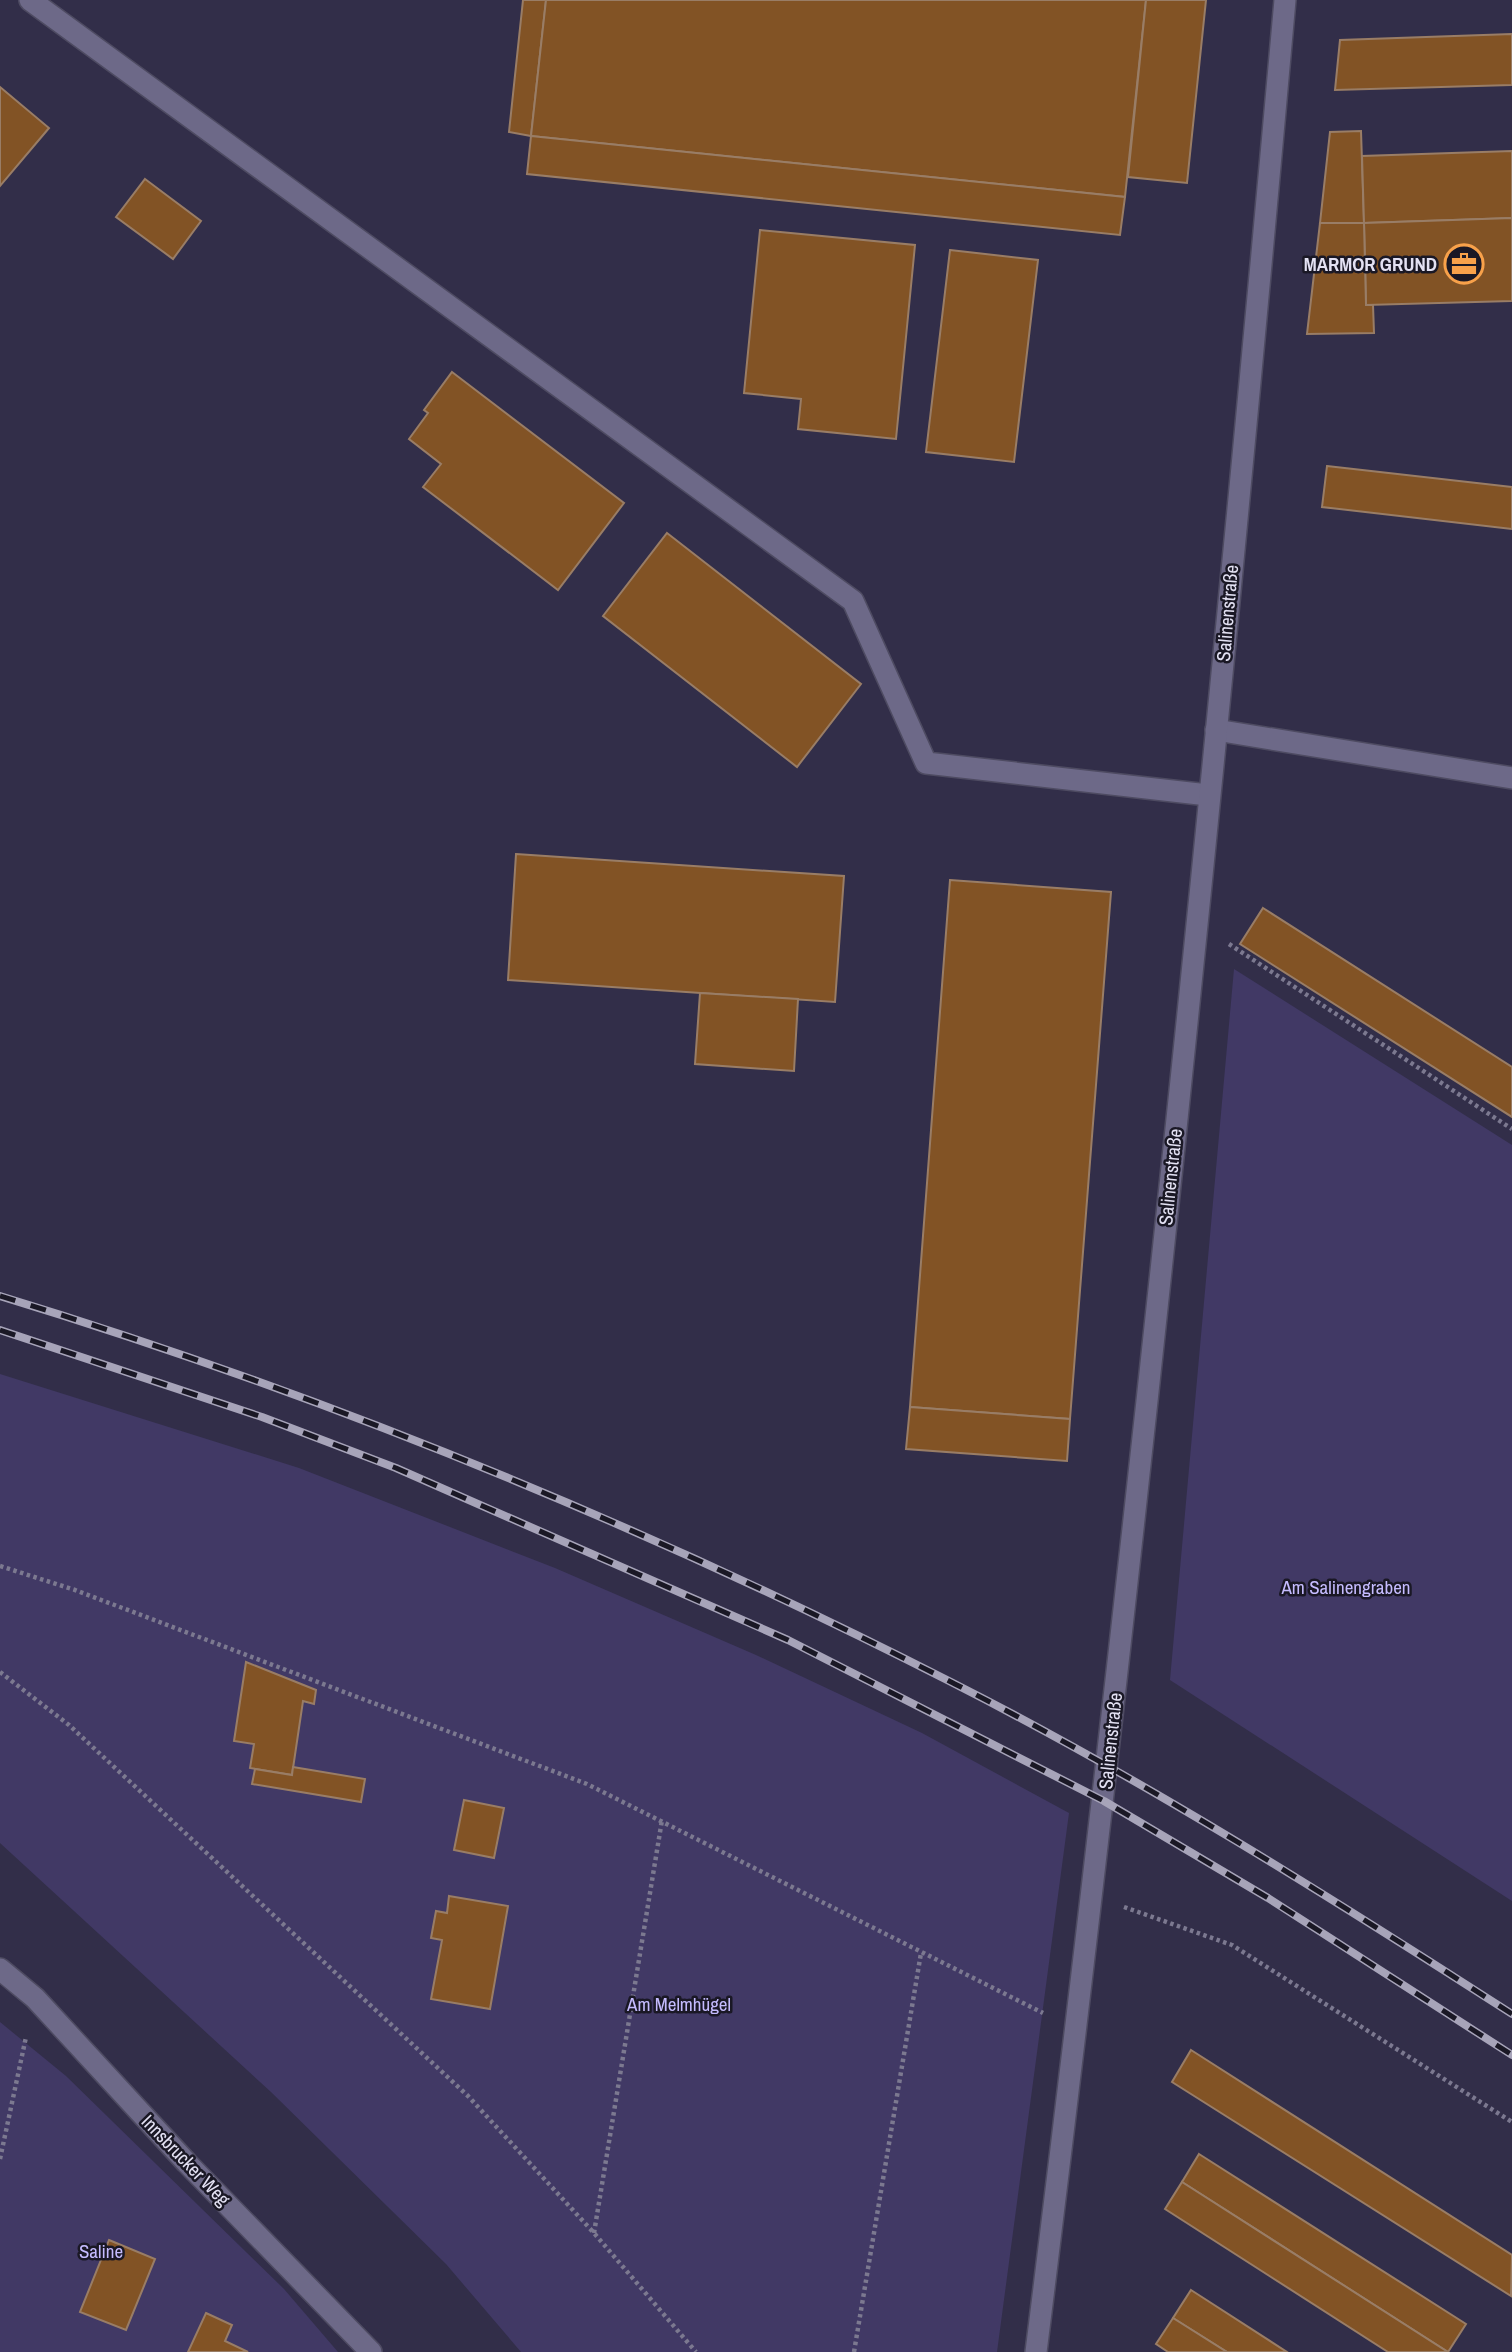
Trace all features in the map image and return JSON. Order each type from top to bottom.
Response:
[{"type":"street","points":[[30,0],[853,601],[926,763],[1208,794]]},
{"type":"street","name":"Salinenstraße","points":[[1036,2352],[1093,1897],[1216,730],[1285,0]]},
{"type":"street","points":[[1216,730],[1512,778]]},
{"type":"street","name":"Innsbrucker Weg","points":[[0,1969],[35,1998],[187,2163],[372,2352]]},
{"type":"path","points":[[1196,923],[1512,1129]]},
{"type":"path","points":[[0,1566],[75,1590],[586,1784],[1050,2017],[1078,2021]]},
{"type":"path","points":[[0,1672],[69,1725],[448,2077],[594,2233],[696,2352]]},
{"type":"path","points":[[594,2233],[662,1821]]},
{"type":"path","points":[[1093,1897],[1231,1945],[1512,2122]]},
{"type":"path","points":[[854,2352],[921,1953]]},
{"type":"path","points":[[0,2159],[35,1998]]},
{"type":"green space","name":"Am Salinengraben","points":[[1234,969],[1512,1145],[1512,1901],[1170,1680]]},
{"type":"green space","name":"Am Melmhügel","points":[[0,1374],[299,1468],[555,1568],[756,1655],[922,1733],[1069,1813],[997,2352],[521,2352],[446,2264],[271,2092],[0,1843]]},
{"type":"green space","name":"Saline","points":[[0,2022],[66,2076],[284,2289],[338,2352],[0,2352]]},
{"type":"building","points":[[523,0],[546,0],[531,136],[509,132]]},
{"type":"building","points":[[546,0],[1146,0],[1125,197],[531,136]]},
{"type":"building","points":[[1146,0],[1206,0],[1187,183],[1128,177]]},
{"type":"building","points":[[1512,34],[1512,85],[1335,90],[1340,40]]},
{"type":"building","points":[[0,87],[49,128],[0,186]]},
{"type":"building","points":[[1361,131],[1364,223],[1320,223],[1330,132]]},
{"type":"building","points":[[531,136],[1125,197],[1120,235],[527,174]]},
{"type":"building","points":[[1512,151],[1512,218],[1364,223],[1362,156]]},
{"type":"building","points":[[145,179],[201,221],[173,259],[116,217]]},
{"type":"building","points":[[1512,218],[1512,301],[1366,305],[1364,223]]},
{"type":"building","points":[[1320,223],[1364,223],[1366,305],[1373,305],[1374,333],[1307,334]]},
{"type":"building","points":[[760,230],[915,245],[896,439],[798,429],[801,399],[744,393]]},
{"type":"building","points":[[950,250],[1038,260],[1014,462],[926,452]]},
{"type":"building","points":[[452,372],[624,503],[558,590],[423,487],[441,464],[409,439],[428,413],[424,410]]},
{"type":"building","points":[[1327,466],[1512,487],[1512,529],[1322,507]]},
{"type":"building","points":[[667,533],[861,684],[797,767],[603,616]]},
{"type":"building","points":[[516,854],[844,876],[835,1002],[508,980]]},
{"type":"building","points":[[950,880],[1111,892],[1070,1419],[910,1407]]},
{"type":"building","points":[[1263,908],[1512,1067],[1512,1117],[1240,944]]},
{"type":"building","points":[[700,993],[798,999],[794,1071],[695,1064]]},
{"type":"building","points":[[910,1407],[1070,1419],[1067,1461],[906,1449]]},
{"type":"building","points":[[246,1662],[316,1690],[314,1704],[303,1701],[292,1775],[250,1768],[254,1744],[234,1741]]},
{"type":"building","points":[[293,1767],[365,1779],[361,1802],[252,1784],[255,1769],[292,1775]]},
{"type":"building","points":[[464,1800],[504,1808],[494,1858],[454,1850]]},
{"type":"building","points":[[449,1896],[508,1906],[490,2009],[431,1999],[442,1940],[431,1938],[436,1911],[447,1913]]},
{"type":"building","points":[[1191,2050],[1512,2255],[1511,2296],[1172,2082]]},
{"type":"building","points":[[1199,2154],[1466,2324],[1448,2352],[1182,2182]]},
{"type":"building","points":[[1182,2182],[1448,2352],[1388,2352],[1165,2209]]},
{"type":"building","points":[[109,2240],[155,2259],[126,2330],[80,2312]]},
{"type":"building","points":[[1191,2290],[1287,2352],[1227,2352],[1173,2318]]},
{"type":"building","points":[[206,2313],[232,2325],[225,2341],[248,2352],[188,2352]]},
{"type":"building","points":[[1173,2318],[1227,2352],[1168,2352],[1156,2344]]},
{"type":"railway","points":[[0,1296],[245,1377],[485,1468],[604,1518],[838,1626],[1025,1721],[1167,1800],[1512,2014]]},
{"type":"railway","points":[[0,1330],[262,1417],[396,1468],[788,1640],[1104,1801],[1268,1898],[1512,2055]]},
{"type":"place","name":"MARMOR GRUND","points":[[1464,264]]}]
